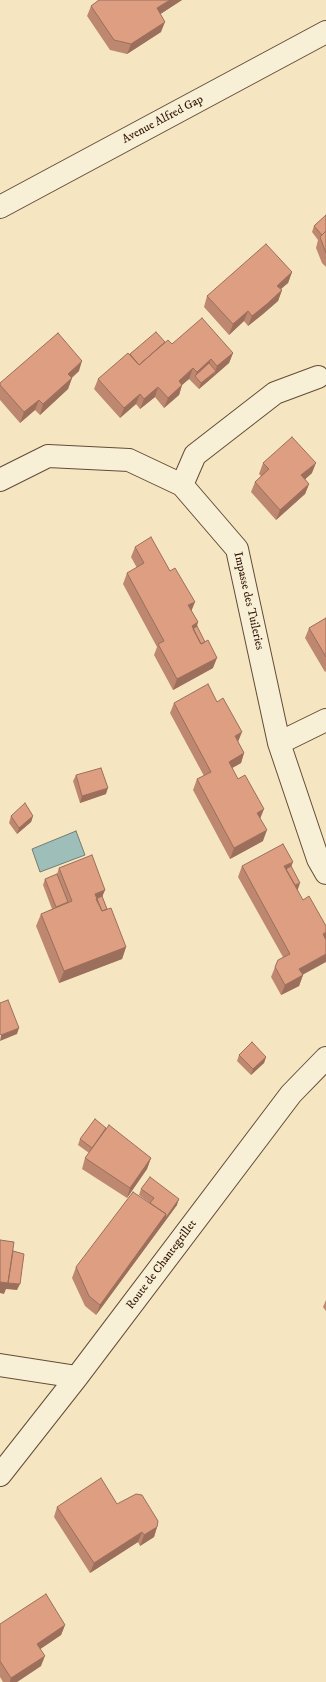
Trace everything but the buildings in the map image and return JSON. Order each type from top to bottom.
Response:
[{"type":"street","name":"Avenue Alfred Gap","points":[[0,207],[326,32]]},
{"type":"street","points":[[182,485],[195,456],[276,393],[318,377]]},
{"type":"street","name":"Impasse des Tuileries","points":[[0,480],[48,456],[129,460],[182,485],[237,549],[279,743],[318,859],[326,873]]},
{"type":"street","points":[[279,743],[326,720]]},
{"type":"street","name":"Route de Chantegrillet","points":[[0,1475],[77,1377],[291,1094],[326,1058]]},
{"type":"street","points":[[0,1365],[77,1377]]},
{"type":"water","points":[[76,831],[85,855],[40,872],[32,849]]}]
